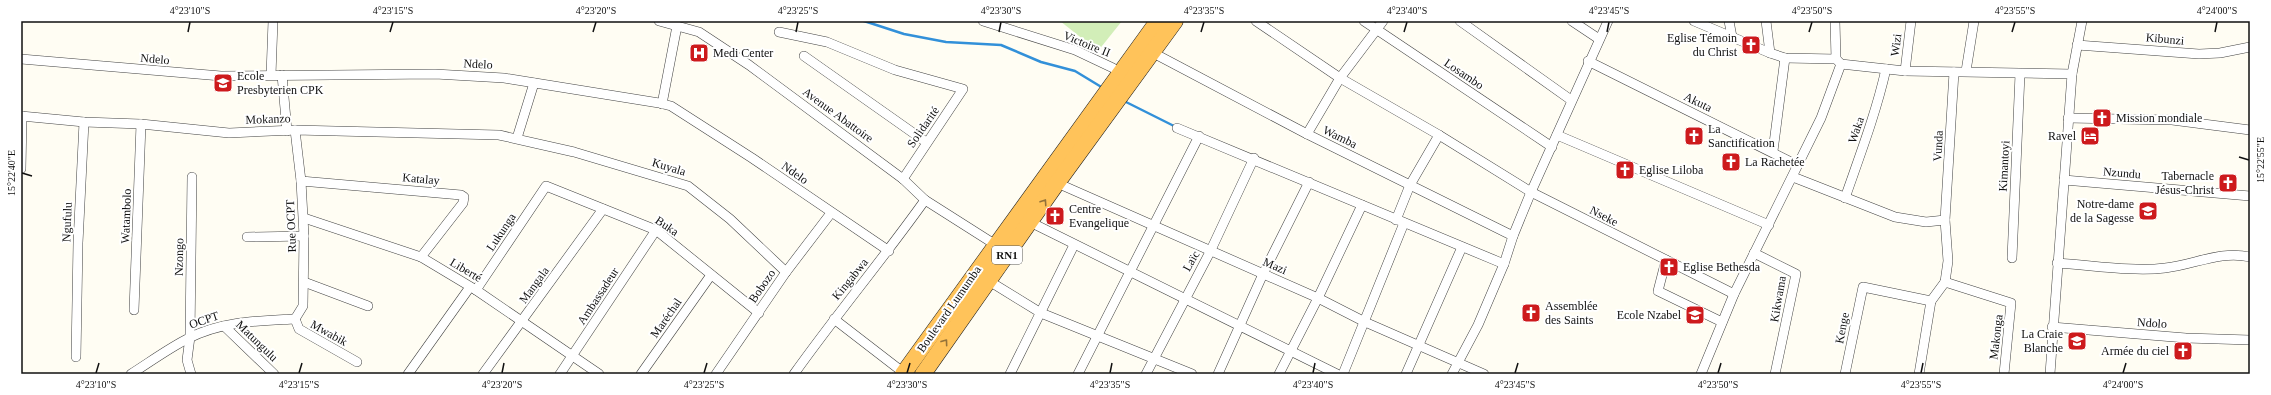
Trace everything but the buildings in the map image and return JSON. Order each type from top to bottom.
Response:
[{"type":"highway","name":"RN1","points":[[1110,98],[1113,68],[1147,21]]},
{"type":"highway","points":[[1086,132],[1110,98],[1158,21]]},
{"type":"highway","points":[[1110,98],[1175,21]]},
{"type":"highway","name":"RN1","points":[[1086,132],[1110,98],[1159,56],[1185,21]]},
{"type":"highway","name":"Boulevard Lumumba","points":[[922,374],[1009,253],[1057,183],[1086,132]]},
{"type":"highway","name":"Boulevard Lumumba","points":[[903,374],[995,244],[1086,132]]},
{"type":"street","points":[[271,75],[273,21]]},
{"type":"street","name":"Avenue Abattoire","points":[[659,21],[699,32],[749,65],[903,178],[926,200],[1009,253]]},
{"type":"street","name":"Victoire II","points":[[983,21],[1075,50],[1113,68]]},
{"type":"street","points":[[1256,21],[1340,78],[1439,135],[1531,192]]},
{"type":"street","name":"Losambo","points":[[1364,21],[1552,147]]},
{"type":"street","points":[[1307,134],[1340,78],[1383,21]]},
{"type":"street","points":[[1460,21],[1571,100]]},
{"type":"street","points":[[1572,21],[1599,39]]},
{"type":"street","points":[[1452,374],[1478,325],[1504,264],[1513,236],[1531,192],[1552,147],[1588,61],[1608,21]]},
{"type":"street","points":[[1694,21],[1770,54],[1785,58],[1838,62],[1905,71],[2072,74]]},
{"type":"street","points":[[1729,21],[1732,37]]},
{"type":"street","points":[[1766,21],[1770,54]]},
{"type":"street","points":[[1701,374],[1734,294],[1793,178],[1797,165],[1821,118],[1838,62],[1835,21]]},
{"type":"street","name":"Wizi","points":[[1905,71],[1911,21]]},
{"type":"street","points":[[1966,71],[1974,21]]},
{"type":"street","points":[[2050,374],[2052,327],[2068,118],[2072,74],[2082,21]]},
{"type":"street","points":[[662,104],[676,26]]},
{"type":"street","name":"Solidarité","points":[[779,32],[820,40],[896,70],[963,89],[903,178]]},
{"type":"street","name":"Kibunzi","points":[[2077,45],[2199,54],[2220,53],[2250,47]]},
{"type":"street","points":[[804,56],[926,142]]},
{"type":"street","name":"Wamba","points":[[1159,56],[1307,134],[1513,236]]},
{"type":"street","points":[[1773,151],[1785,58]]},
{"type":"street","name":"Ndelo","points":[[21,59],[221,76],[435,74],[504,78],[662,104],[671,106],[752,158],[888,251]]},
{"type":"street","name":"Akuta","points":[[1588,61],[1773,151],[1797,165]]},
{"type":"street","name":"Waka","points":[[1845,198],[1869,132],[1886,69]]},
{"type":"street","name":"Vunda","points":[[1945,282],[1948,261],[1946,220],[1954,72]]},
{"type":"street","name":"Kimantoyi","points":[[2012,258],[2020,74]]},
{"type":"street","name":"Rue OCPT","points":[[282,75],[301,181],[304,218],[303,306],[295,319]]},
{"type":"street","points":[[517,138],[534,83]]},
{"type":"street","points":[[21,169],[22,116]]},
{"type":"street","name":"Mokanzo","points":[[22,116],[84,122],[141,124],[227,132],[291,130],[500,135],[517,138]]},
{"type":"street","points":[[2068,118],[2172,120],[2250,130]]},
{"type":"street","name":"Ngufulu","points":[[76,357],[78,322],[78,243],[84,122]]},
{"type":"street","name":"Watambolo","points":[[134,310],[141,124]]},
{"type":"street","points":[[1177,128],[1254,158],[1504,264]]},
{"type":"street","points":[[1343,374],[1366,322],[1400,221],[1410,185],[1439,135]]},
{"type":"street","points":[[1557,135],[1769,225]]},
{"type":"street","points":[[1078,374],[1199,136]]},
{"type":"street","name":"Kuyala","points":[[517,138],[574,152],[688,186],[730,218],[786,272]]},
{"type":"street","name":"Laïc","points":[[1146,374],[1184,298],[1210,252],[1254,158]]},
{"type":"street","name":"Nzongo","points":[[191,374],[187,360],[190,337],[192,177]]},
{"type":"street","points":[[1793,178],[1910,221],[1946,220]]},
{"type":"street","name":"Nzundu","points":[[2064,180],[2250,196]]},
{"type":"street","name":"Katalay","points":[[301,181],[462,195],[464,197],[463,203],[421,257]]},
{"type":"street","points":[[1218,374],[1263,274],[1309,182]]},
{"type":"street","name":"Mazi","points":[[1057,183],[1210,252],[1318,298],[1366,322],[1484,374]]},
{"type":"street","name":"Buka","points":[[546,186],[656,230],[758,314]]},
{"type":"street","name":"Lukunga","points":[[408,374],[473,289],[546,186]]},
{"type":"street","name":"Nseke","points":[[1531,192],[1734,294]]},
{"type":"street","name":"Kingabwa","points":[[794,374],[834,318],[888,251],[926,200]]},
{"type":"street","points":[[1279,374],[1318,298],[1362,205]]},
{"type":"street","name":"Mangala","points":[[483,374],[603,209]]},
{"type":"street","name":"Bobozo","points":[[716,374],[786,272],[831,213]]},
{"type":"street","name":"Liberté","points":[[304,218],[421,257],[473,289],[599,374]]},
{"type":"street","points":[[1030,222],[1074,245],[1241,325],[1337,374]]},
{"type":"street","name":"Ambassadeur","points":[[560,374],[656,230]]},
{"type":"street","points":[[247,237],[304,236]]},
{"type":"street","points":[[1010,374],[1074,245]]},
{"type":"street","points":[[1406,374],[1462,247]]},
{"type":"street","name":"Kikwama","points":[[1754,254],[1796,274],[1775,374]]},
{"type":"street","points":[[2057,264],[2166,268],[2224,255],[2239,254],[2250,257]]},
{"type":"street","points":[[1666,260],[1658,291],[1722,322]]},
{"type":"street","name":"Maréchal","points":[[641,374],[712,275]]},
{"type":"street","points":[[989,281],[1041,313],[1097,337],[1192,374]]},
{"type":"street","points":[[304,282],[368,306]]},
{"type":"street","points":[[1920,374],[1931,301],[1945,282]]},
{"type":"street","name":"Makonga","points":[[1945,282],[2012,303],[2004,374]]},
{"type":"street","name":"Kenge","points":[[1845,374],[1863,287],[1931,301]]},
{"type":"street","points":[[834,318],[903,374]]},
{"type":"street","name":"OCPT","points":[[131,374],[190,337],[239,322],[295,319]]},
{"type":"street","name":"Mwabik","points":[[295,319],[299,329],[357,362]]},
{"type":"street","name":"Matungulu","points":[[224,326],[274,374]]},
{"type":"street","name":"Ndolo","points":[[2052,327],[2178,337],[2250,340]]},
{"type":"green space","points":[[1060,21],[1122,21],[1098,51]]},
{"type":"waterway","points":[[864,21],[904,34],[946,42],[1001,45],[1041,62],[1075,71],[1103,88]]},
{"type":"waterway","points":[[1124,101],[1174,126]]},
{"type":"place","name":"Eglise Témoin du Christ","points":[[1751,45]]},
{"type":"place","name":"Medi Center","points":[[699,53]]},
{"type":"place","name":"Ecole Presbyterien CPK","points":[[223,83]]},
{"type":"place","name":"Mission mondiale","points":[[2102,118]]},
{"type":"place","name":"La Sanctification","points":[[1694,136]]},
{"type":"place","name":"Ravel","points":[[2090,136]]},
{"type":"place","name":"La Rachetée","points":[[1731,162]]},
{"type":"place","name":"Eglise Liloba","points":[[1625,170]]},
{"type":"place","name":"Tabernacle Jésus-Christ","points":[[2228,183]]},
{"type":"place","name":"Notre-dame de la Sagesse","points":[[2148,211]]},
{"type":"place","name":"Centre Evangelique","points":[[1055,216]]},
{"type":"place","name":"Eglise Bethesda","points":[[1669,267]]},
{"type":"place","name":"Assemblée des Saints","points":[[1531,313]]},
{"type":"place","name":"Ecole Nzabel","points":[[1695,315]]},
{"type":"place","name":"La Craie Blanche","points":[[2077,341]]},
{"type":"place","name":"Armée du ciel","points":[[2183,351]]}]
